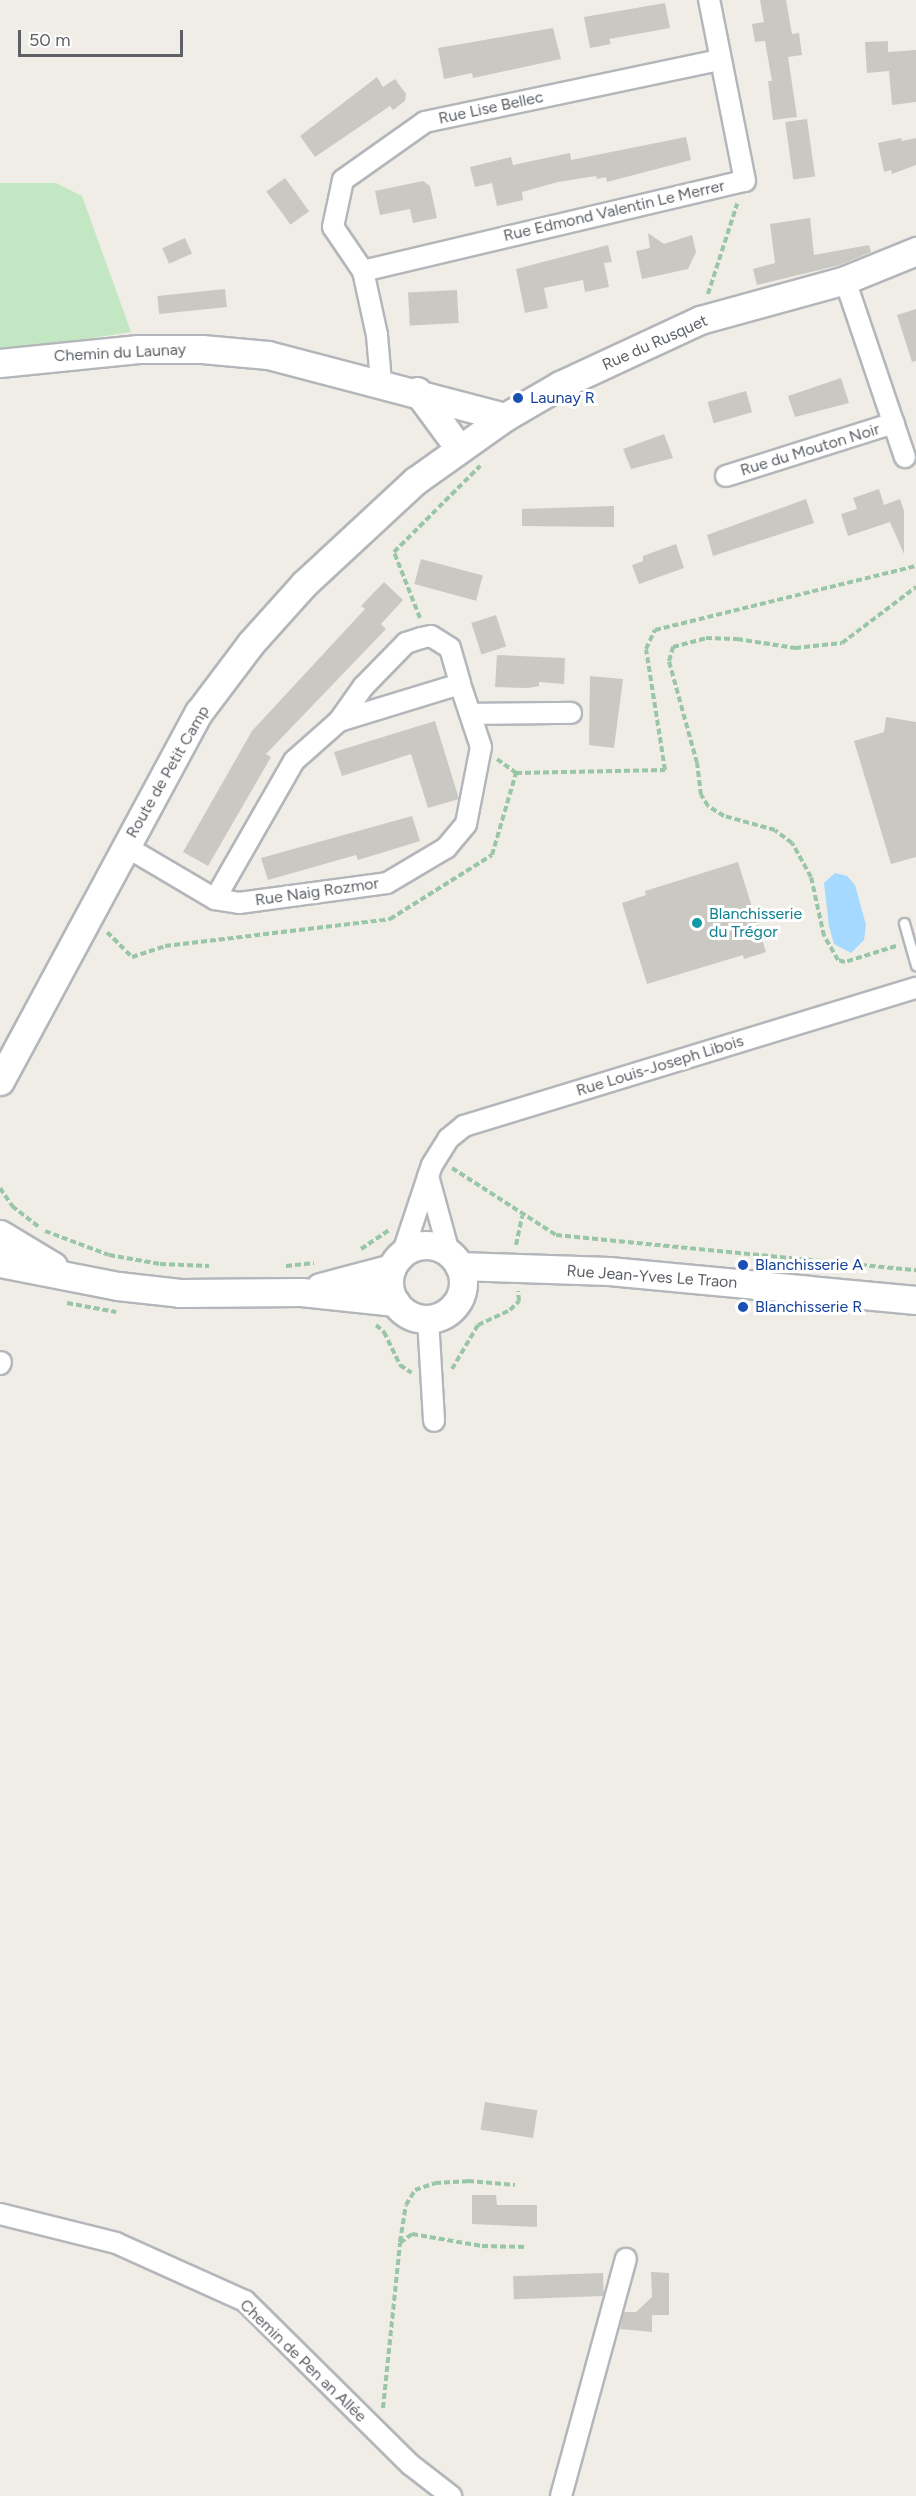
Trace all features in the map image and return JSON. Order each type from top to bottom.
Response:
[{"type":"street","name":"Rue Edmond Valentin Le Merrer","points":[[363,271],[745,181],[718,60],[709,0]]},
{"type":"street","name":"Rue Lise Bellec","points":[[363,271],[333,227],[343,180],[425,122],[718,60]]},
{"type":"street","name":"Rue du Rusquet","points":[[415,481],[470,453],[505,417],[560,385],[700,320],[845,280],[916,251]]},
{"type":"street","points":[[363,271],[377,335],[381,382]]},
{"type":"street","name":"Rue du Mouton Noir","points":[[845,280],[905,457]]},
{"type":"street","name":"Chemin du Launay","points":[[0,363],[95,351],[202,349],[268,356],[417,391],[505,417]]},
{"type":"street","points":[[417,391],[470,453]]},
{"type":"street","name":"Rue du Mouton Noir","points":[[726,476],[894,423]]},
{"type":"street","name":"Route de Petit Camp","points":[[1,1081],[125,846],[199,712],[251,643],[304,584],[415,481]]},
{"type":"street","points":[[214,899],[294,760],[339,722],[363,687],[406,643],[431,636]]},
{"type":"street","name":"Rue Naig Rozmor","points":[[125,846],[214,899],[239,903],[387,883],[446,848],[466,824],[479,771],[481,747],[450,648],[431,636]]},
{"type":"street","points":[[339,722],[460,684]]},
{"type":"street","points":[[471,714],[571,713]]},
{"type":"street","name":"Rue Louis-Joseph Libois","points":[[397,1261],[428,1176],[448,1139],[464,1126],[916,988]]},
{"type":"street","points":[[428,1176],[454,1259],[464,1282],[460,1299]]},
{"type":"street","points":[[0,1234],[67,1274]]},
{"type":"street","points":[[301,1292],[397,1261],[420,1246],[454,1259],[517,1276]]},
{"type":"street","points":[[397,1261],[390,1291],[395,1302],[406,1313],[428,1319],[449,1311],[460,1299],[517,1276]]},
{"type":"street","points":[[0,1263],[67,1274],[118,1286],[180,1293],[301,1292],[395,1302]]},
{"type":"street","name":"Rue Jean-Yves Le Traon","points":[[517,1276],[569,1271],[916,1300]]},
{"type":"street","points":[[428,1319],[434,1421]]},
{"type":"street","name":"Chemin de Pen an Allée","points":[[0,2214],[116,2243],[245,2301],[381,2436],[451,2496]]},
{"type":"street","points":[[561,2496],[626,2259]]},
{"type":"lane","points":[[904,923],[916,965]]},
{"type":"path","points":[[700,320],[745,181]]},
{"type":"path","points":[[431,636],[418,615],[394,552],[474,476],[470,453]]},
{"type":"path","points":[[102,928],[132,957],[165,946],[390,919],[492,855],[516,773],[665,770],[646,649],[655,630],[916,566]]},
{"type":"path","points":[[909,942],[845,962],[831,952],[811,877],[792,843],[775,830],[715,811],[701,795],[697,762],[669,661],[673,647],[706,638],[795,648],[842,643],[904,592],[916,587]]},
{"type":"path","points":[[431,1378],[451,1372],[478,1325],[510,1310],[519,1300],[514,1257],[522,1216]]},
{"type":"path","points":[[381,2436],[400,2243],[406,2205],[415,2190],[457,2182],[515,2185]]},
{"type":"path","points":[[400,2243],[412,2234],[482,2246],[527,2247]]},
{"type":"green space","points":[[0,183],[56,183],[82,196],[131,332],[0,352]]},
{"type":"water","points":[[835,873],[847,876],[855,885],[866,925],[864,940],[851,953],[834,944],[829,926],[824,883]]},
{"type":"building","points":[[760,0],[786,0],[792,34],[799,33],[802,55],[788,57],[797,117],[773,120],[768,81],[772,81],[765,41],[755,42],[752,24],[764,22]]},
{"type":"building","points":[[665,3],[670,28],[609,39],[611,44],[590,48],[584,17]]},
{"type":"building","points":[[553,28],[561,59],[473,78],[472,73],[444,79],[438,48]]},
{"type":"building","points":[[888,41],[888,52],[916,50],[916,102],[892,105],[889,71],[867,73],[865,42]]},
{"type":"building","points":[[377,77],[383,87],[395,79],[406,94],[405,101],[393,110],[390,106],[315,157],[300,136]]},
{"type":"building","points":[[807,119],[815,176],[793,179],[785,122]]},
{"type":"building","points":[[686,137],[691,160],[607,182],[606,177],[597,179],[596,176],[558,182],[522,192],[523,200],[497,206],[492,183],[475,187],[470,167],[511,157],[513,165],[570,153],[571,160]]},
{"type":"building","points":[[901,138],[902,141],[916,138],[916,165],[892,174],[891,170],[884,172],[878,143]]},
{"type":"building","points":[[285,178],[309,211],[290,225],[266,192]]},
{"type":"building","points":[[423,181],[430,186],[437,218],[413,223],[410,209],[380,215],[375,191]]},
{"type":"building","points":[[810,218],[814,255],[869,245],[871,252],[840,265],[757,285],[753,269],[775,263],[770,224]]},
{"type":"building","points":[[648,233],[664,244],[692,235],[696,252],[688,269],[642,279],[636,251],[650,248]]},
{"type":"building","points":[[185,238],[192,254],[169,264],[162,248]]},
{"type":"building","points":[[608,245],[612,262],[604,263],[609,287],[585,292],[583,280],[544,288],[548,308],[525,313],[516,269]]},
{"type":"building","points":[[225,289],[227,307],[159,314],[157,296]]},
{"type":"building","points":[[457,290],[459,323],[410,326],[408,293]]},
{"type":"building","points":[[916,309],[916,361],[912,362],[897,315]]},
{"type":"building","points":[[841,378],[849,403],[795,417],[788,396]]},
{"type":"building","points":[[746,391],[752,412],[714,423],[708,402]]},
{"type":"building","points":[[664,434],[673,458],[631,469],[623,449]]},
{"type":"building","points":[[879,489],[884,505],[900,499],[904,511],[904,554],[890,522],[848,536],[841,514],[857,509],[853,498]]},
{"type":"building","points":[[806,499],[814,523],[713,556],[707,535]]},
{"type":"building","points":[[614,506],[614,527],[522,526],[522,509]]},
{"type":"building","points":[[676,544],[684,568],[639,584],[632,565],[643,561],[643,556]]},
{"type":"building","points":[[421,559],[483,576],[476,601],[414,584]]},
{"type":"building","points":[[384,582],[403,600],[381,624],[386,629],[266,754],[271,757],[208,866],[183,852],[252,731],[365,609],[361,606]]},
{"type":"building","points":[[496,615],[506,646],[481,654],[471,623]]},
{"type":"building","points":[[497,655],[565,658],[564,684],[539,682],[539,686],[528,688],[495,687]]},
{"type":"building","points":[[590,676],[623,679],[614,748],[589,745]]},
{"type":"building","points":[[886,717],[916,722],[916,857],[891,864],[854,741],[884,732]]},
{"type":"building","points":[[435,721],[459,799],[428,808],[411,754],[342,776],[334,752]]},
{"type":"building","points":[[412,816],[420,841],[358,860],[356,855],[268,880],[261,858]]},
{"type":"building","name":"Blanchisserie du Trégor","points":[[738,862],[766,952],[744,959],[743,955],[647,984],[622,903],[646,895],[645,891]]},
{"type":"building","points":[[485,2102],[537,2110],[533,2138],[481,2130]]},
{"type":"building","points":[[472,2195],[496,2195],[497,2205],[537,2205],[537,2227],[472,2224]]},
{"type":"building","points":[[651,2272],[669,2273],[669,2315],[652,2315],[652,2332],[620,2329],[624,2312],[636,2312],[652,2297]]},
{"type":"building","points":[[603,2273],[604,2296],[514,2299],[513,2276]]},
{"type":"place","name":"Launay R","points":[[518,398]]},
{"type":"place","name":"Blanchisserie du Trégor","points":[[697,923]]},
{"type":"place","name":"Blanchisserie A","points":[[743,1265]]},
{"type":"place","name":"Blanchisserie R","points":[[743,1307]]}]
